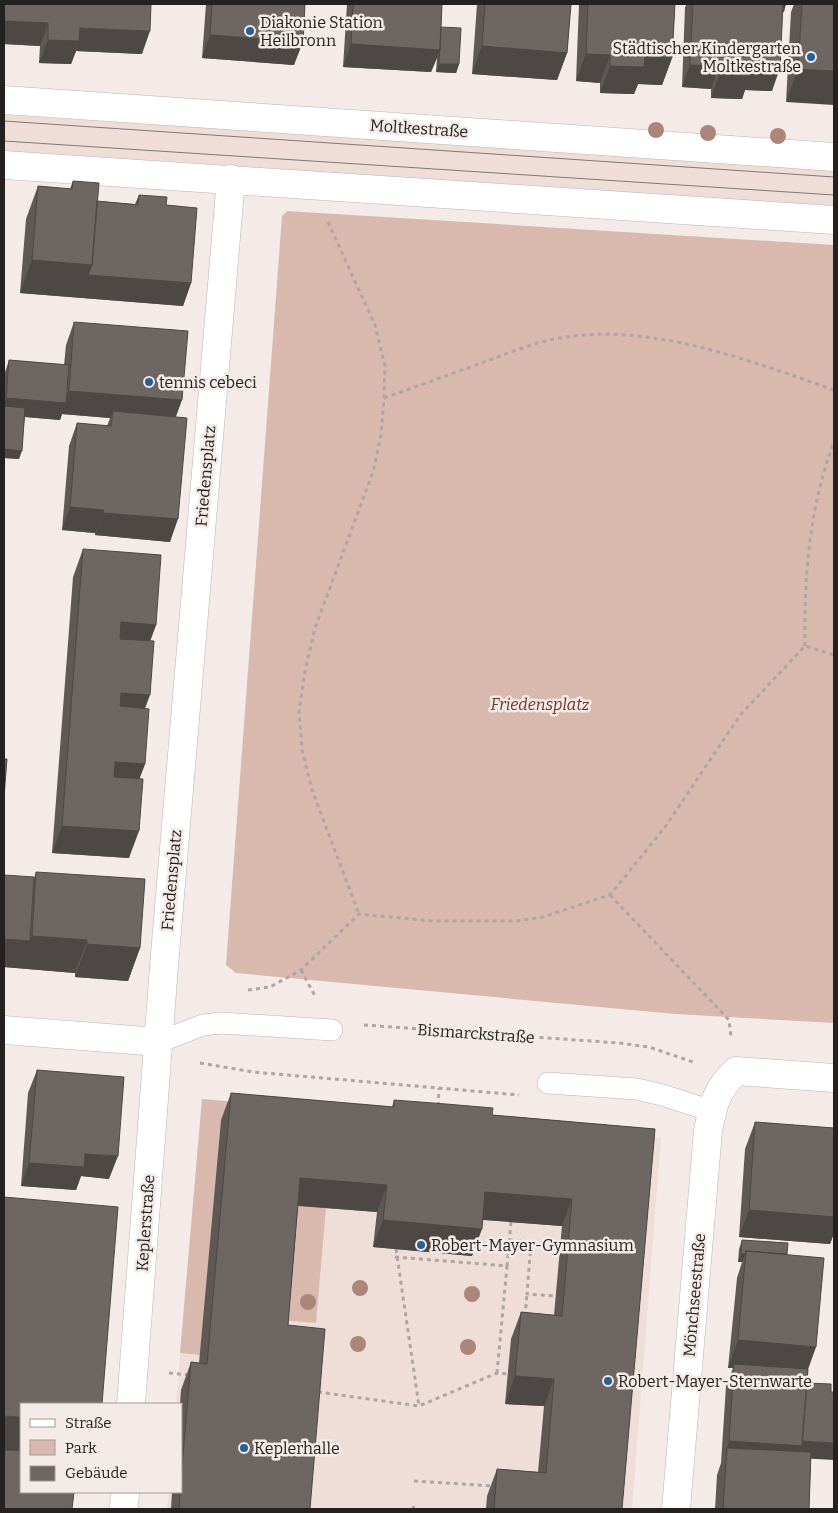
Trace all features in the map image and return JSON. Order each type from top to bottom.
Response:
[{"type":"street","name":"Moltkestraße","points":[[4,100],[834,156]]},
{"type":"street","points":[[4,165],[834,220]]},
{"type":"street","name":"Friedensplatz","points":[[159,1042],[231,179]]},
{"type":"street","points":[[4,1030],[159,1042]]},
{"type":"street","name":"Keplerstraße","points":[[131,1403],[159,1042]]},
{"type":"street","points":[[712,1111],[729,1078],[834,1078]]},
{"type":"street","name":"Mönchseestraße","points":[[676,1509],[708,1131],[712,1111]]},
{"type":"street","points":[[124,1509],[125,1493]]},
{"type":"lane","points":[[159,1042],[204,1025],[221,1023],[332,1030]]},
{"type":"lane","points":[[548,1083],[637,1089],[712,1111]]},
{"type":"path","points":[[312,185],[375,325],[385,366],[381,435],[373,472],[315,628],[305,671],[299,712],[302,750],[312,790],[360,914]]},
{"type":"path","points":[[384,398],[512,351],[561,338],[615,334],[671,342],[741,358],[834,390]]},
{"type":"path","points":[[240,991],[270,987],[301,970],[360,914],[433,920],[516,920],[543,917],[610,895],[665,827],[741,714],[805,646],[804,602],[811,534],[823,470],[834,442]]},
{"type":"path","points":[[805,646],[834,655]]},
{"type":"path","points":[[610,895],[729,1020],[729,1078]]},
{"type":"path","name":"Bismarckstraße","points":[[359,1024],[649,1047],[695,1062],[729,1078]]},
{"type":"path","points":[[159,1042],[200,1063],[253,1072],[523,1096]]},
{"type":"path","points":[[437,1114],[440,1088]]},
{"type":"path","points":[[497,1373],[511,1222]]},
{"type":"path","points":[[509,1240],[531,1242],[525,1321]]},
{"type":"path","points":[[396,1249],[395,1258],[419,1406]]},
{"type":"path","points":[[395,1258],[507,1266]]},
{"type":"path","points":[[527,1294],[556,1296]]},
{"type":"path","points":[[312,1392],[419,1406],[497,1373],[508,1374]]},
{"type":"path","points":[[414,1481],[499,1486]]},
{"type":"shaded area","points":[[4,115],[834,167],[834,207],[4,157]]},
{"type":"shaded area","name":"Robert-Mayer-Gymnasium","points":[[202,1099],[661,1138],[632,1509],[167,1509],[169,1493],[182,1493],[182,1403],[176,1403]]},
{"type":"green space","name":"Friedensplatz","points":[[287,211],[834,245],[834,1023],[675,1014],[236,973],[226,965],[282,216]]},
{"type":"green space","points":[[202,1099],[362,1113],[221,1121],[200,1355],[180,1353]]},
{"type":"green space","points":[[290,1205],[326,1208],[316,1323],[280,1320]]},
{"type":"building","points":[[4,4],[151,4],[150,31],[80,28],[79,41],[48,40],[48,23],[4,21]]},
{"type":"building","points":[[212,4],[305,4],[303,42],[210,35]]},
{"type":"building","points":[[353,4],[442,4],[440,50],[351,44]]},
{"type":"building","points":[[485,4],[571,4],[567,53],[482,46]]},
{"type":"building","points":[[588,4],[675,4],[672,58],[645,57],[644,67],[610,66],[610,55],[586,54]]},
{"type":"building","points":[[693,4],[783,4],[780,68],[751,67],[750,76],[719,75],[719,66],[690,65]]},
{"type":"building","points":[[802,4],[834,4],[834,71],[798,69]]},
{"type":"building","points":[[441,27],[461,28],[459,64],[439,64]]},
{"type":"building","points":[[73,181],[99,183],[92,265],[32,260],[38,186],[72,189]]},
{"type":"building","points":[[139,195],[167,197],[166,205],[197,208],[191,283],[88,275],[92,265],[97,201],[138,205]]},
{"type":"building","points":[[74,322],[188,331],[182,400],[69,391]]},
{"type":"building","points":[[9,360],[69,365],[66,403],[6,398]]},
{"type":"building","points":[[4,406],[25,408],[22,451],[4,449]]},
{"type":"building","points":[[113,411],[187,418],[178,519],[103,513],[104,510],[70,507],[77,423],[111,426]]},
{"type":"building","points":[[83,549],[161,555],[156,625],[121,622],[120,639],[154,641],[150,695],[121,693],[120,706],[149,709],[145,764],[115,762],[114,777],[143,779],[139,831],[62,826]]},
{"type":"building","points":[[4,759],[7,759],[4,797]]},
{"type":"building","points":[[36,872],[145,879],[140,948],[87,944],[87,940],[32,936]]},
{"type":"building","points":[[4,875],[34,877],[30,941],[4,939]]},
{"type":"building","points":[[37,1070],[124,1077],[118,1156],[85,1154],[84,1167],[29,1163]]},
{"type":"building","points":[[231,1093],[394,1107],[394,1100],[446,1104],[493,1108],[492,1115],[655,1129],[622,1509],[494,1509],[497,1469],[546,1473],[554,1379],[515,1376],[521,1312],[562,1316],[572,1199],[485,1192],[482,1229],[383,1220],[387,1185],[300,1178],[288,1325],[325,1329],[310,1509],[179,1509],[180,1493],[182,1493],[182,1467],[191,1362],[207,1364]]},
{"type":"building","points":[[755,1122],[834,1128],[834,1217],[749,1210]]},
{"type":"building","points":[[4,1197],[118,1207],[102,1403],[20,1403],[20,1417],[4,1416]]},
{"type":"building","points":[[742,1240],[788,1243],[787,1254],[746,1251],[745,1254],[741,1254]]},
{"type":"building","points":[[746,1251],[824,1258],[816,1347],[738,1340]]},
{"type":"building","points":[[734,1364],[808,1369],[802,1446],[729,1441]]},
{"type":"building","points":[[807,1383],[831,1384],[831,1392],[834,1392],[834,1443],[802,1441]]},
{"type":"building","points":[[727,1448],[811,1452],[809,1509],[723,1509]]},
{"type":"building","points":[[4,1450],[20,1451],[20,1493],[74,1493],[72,1509],[4,1509]]},
{"type":"tram line","points":[[4,121],[834,177]]},
{"type":"tram line","points":[[4,141],[834,195]]},
{"type":"place","name":"Diakonie Station Heilbronn","points":[[250,31]]},
{"type":"place","name":"Städtischer Kindergarten Moltkestraße","points":[[811,57]]},
{"type":"place","name":"tennis cebeci","points":[[149,382]]},
{"type":"place","name":"Robert-Mayer-Gymnasium","points":[[421,1245]]},
{"type":"place","name":"Robert-Mayer-Sternwarte","points":[[608,1381]]},
{"type":"place","name":"Keplerhalle","points":[[244,1448]]}]
